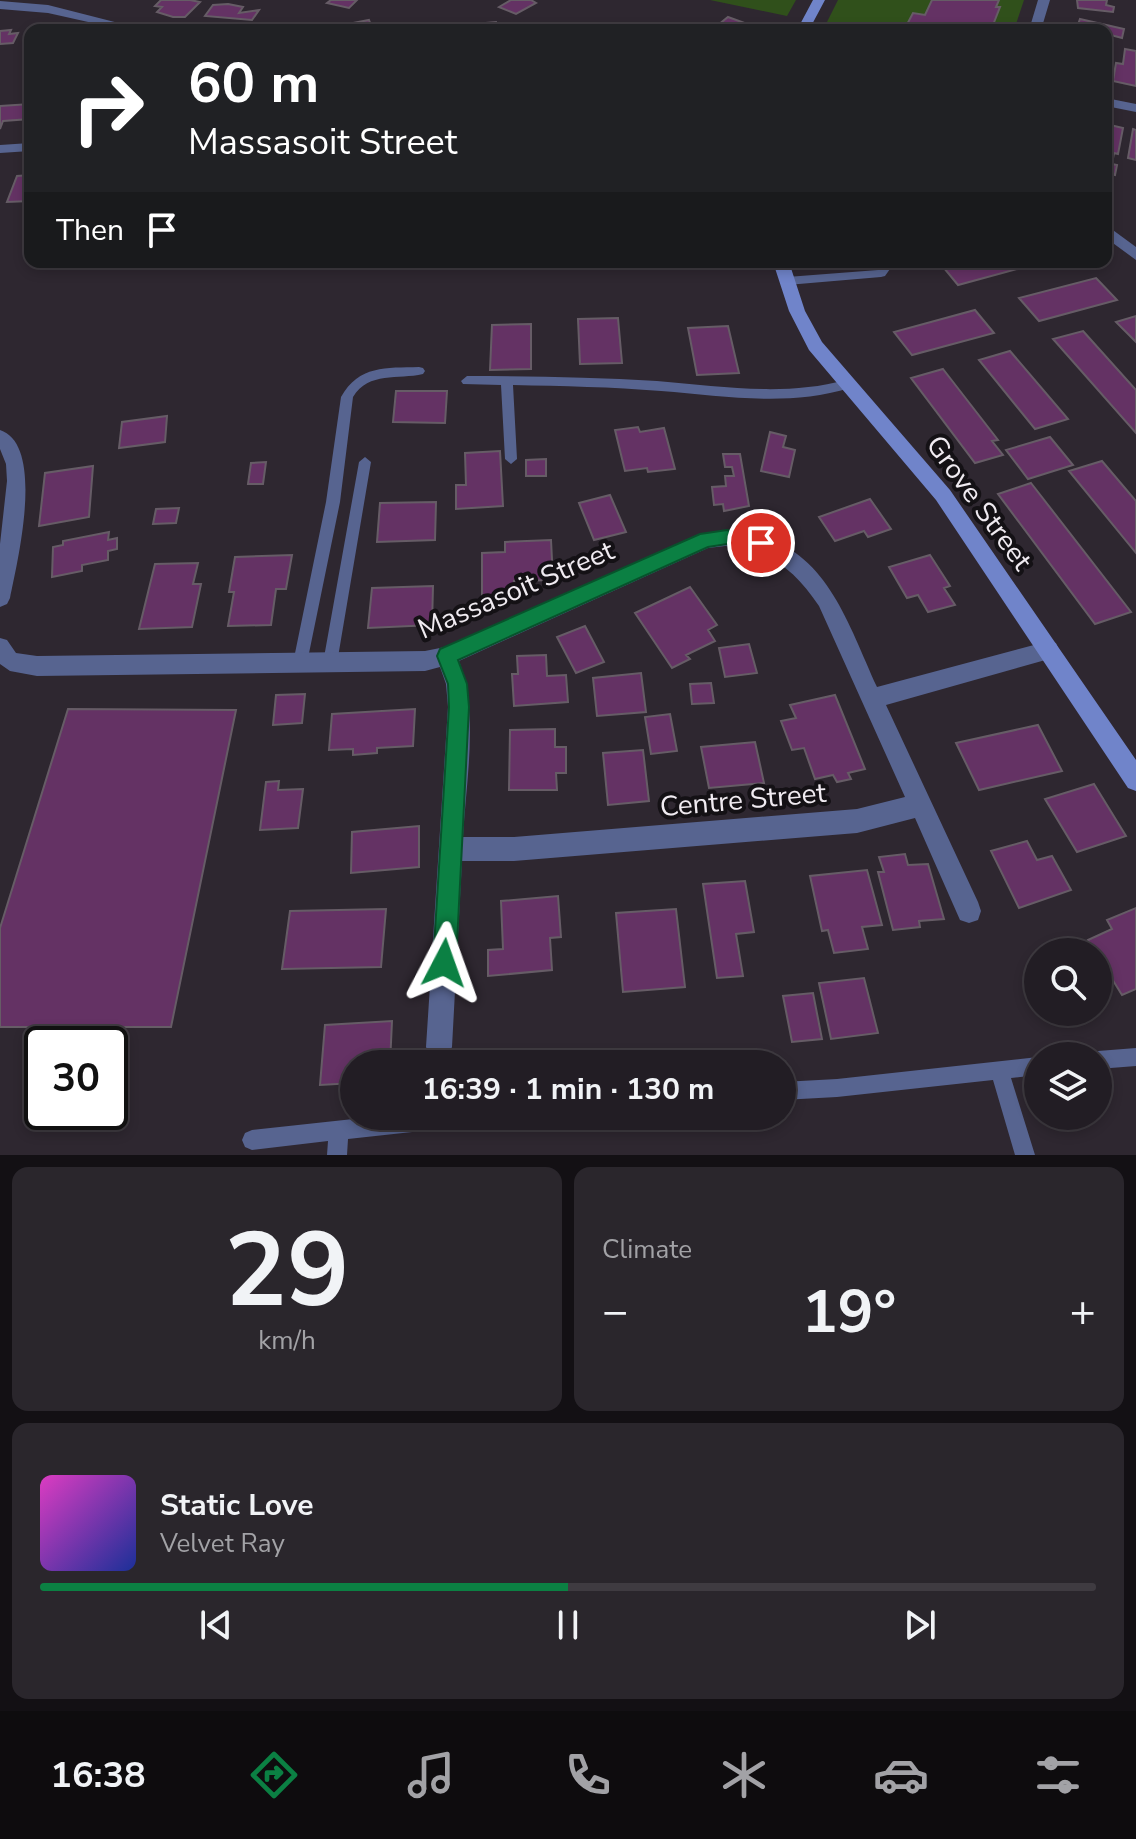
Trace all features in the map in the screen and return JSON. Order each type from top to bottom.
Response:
[{"type":"street","points":[[806,24],[819,0]]},
{"type":"street","points":[[1037,24],[1044,0]]},
{"type":"street","points":[[0,5],[48,9],[114,24]]},
{"type":"street","points":[[1112,103],[1136,108]]},
{"type":"street","points":[[0,149],[24,147]]},
{"type":"street","points":[[1112,235],[1136,255]]},
{"type":"street","name":"Grove Street","points":[[784,271],[808,334],[846,385],[943,495],[1136,780]]},
{"type":"street","points":[[0,437],[12,452],[15,470],[10,545],[0,598]]},
{"type":"street","name":"Massasoit Street","points":[[0,647],[10,661],[37,666],[416,662],[447,656],[697,543],[716,538],[737,538],[773,547],[804,568],[834,614],[921,805]]},
{"type":"street","points":[[873,698],[1049,650]]},
{"type":"street","points":[[439,1047],[459,707],[457,684],[447,656]]},
{"type":"street","points":[[921,805],[969,911]]},
{"type":"street","name":"Centre Street","points":[[452,849],[514,849],[857,821],[921,805]]},
{"type":"lane","points":[[784,271],[881,273],[885,268]]},
{"type":"lane","points":[[300,663],[333,502],[347,397],[354,384],[367,376],[419,371]]},
{"type":"lane","points":[[467,381],[624,384],[777,394],[815,393],[846,385]]},
{"type":"lane","points":[[507,381],[511,459]]},
{"type":"lane","points":[[330,663],[365,462]]},
{"type":"lane","points":[[1112,1059],[1136,1057]]},
{"type":"lane","points":[[796,1090],[1024,1067]]},
{"type":"lane","points":[[999,1070],[1025,1155]]},
{"type":"lane","points":[[252,1140],[348,1130]]},
{"type":"lane","points":[[337,1155],[339,1131]]},
{"type":"green space","points":[[710,0],[796,0],[787,16]]},
{"type":"green space","points":[[838,0],[1024,0],[1016,24],[826,24]]},
{"type":"building","points":[[161,0],[200,2],[185,17],[173,17],[157,12],[162,7],[155,6]]},
{"type":"building","points":[[331,0],[357,0],[349,8],[327,3]]},
{"type":"building","points":[[511,0],[536,3],[516,14],[499,7]]},
{"type":"building","points":[[932,0],[999,0],[996,7],[1000,7],[993,24],[907,24],[913,13],[925,15]]},
{"type":"building","points":[[1077,0],[1107,0],[1106,5],[1114,7],[1113,12],[1078,8]]},
{"type":"building","points":[[213,5],[243,7],[239,13],[259,10],[252,20],[205,16]]},
{"type":"building","points":[[728,17],[747,24],[719,24]]},
{"type":"building","points":[[1080,19],[1102,24],[1078,24]]},
{"type":"building","points":[[369,20],[371,24],[348,24]]},
{"type":"building","points":[[1112,26],[1124,29],[1122,38],[1112,35]]},
{"type":"building","points":[[11,30],[9,34],[18,33],[13,43],[0,44],[0,31]]},
{"type":"building","points":[[1125,49],[1136,51],[1136,86],[1113,81],[1116,63],[1123,64]]},
{"type":"building","points":[[24,104],[24,119],[3,121],[0,129],[0,106]]},
{"type":"building","points":[[1112,125],[1123,128],[1118,154],[1114,153],[1112,164]]},
{"type":"building","points":[[1133,129],[1136,130],[1136,160],[1128,158]]},
{"type":"building","points":[[1112,164],[1117,165],[1115,175],[1112,174]]},
{"type":"building","points":[[24,175],[24,201],[7,202],[17,176]]},
{"type":"building","points":[[944,268],[1021,268],[958,285]]},
{"type":"building","points":[[1096,278],[1117,300],[1039,321],[1019,298]]},
{"type":"building","points":[[975,310],[994,333],[912,355],[894,332]]},
{"type":"building","points":[[1136,316],[1136,342],[1116,322]]},
{"type":"building","points":[[618,318],[622,363],[580,364],[578,319]]},
{"type":"building","points":[[531,324],[531,369],[490,370],[492,325]]},
{"type":"building","points":[[728,326],[739,373],[697,375],[688,328]]},
{"type":"building","points":[[1083,331],[1136,390],[1136,433],[1053,339]]},
{"type":"building","points":[[1010,351],[1068,419],[1035,429],[979,360]]},
{"type":"building","points":[[943,369],[998,440],[992,441],[1003,455],[975,463],[911,378]]},
{"type":"building","points":[[396,391],[447,391],[445,423],[393,422]]},
{"type":"building","points":[[167,416],[165,442],[119,448],[122,422]]},
{"type":"building","points":[[638,427],[640,432],[664,428],[675,469],[625,471],[615,430]]},
{"type":"building","points":[[770,432],[786,436],[783,447],[795,450],[789,477],[761,471]]},
{"type":"building","points":[[1050,437],[1073,465],[1028,479],[1006,450]]},
{"type":"building","points":[[500,451],[503,506],[456,509],[456,485],[466,485],[465,453]]},
{"type":"building","points":[[723,454],[740,454],[749,506],[724,511],[723,504],[714,505],[712,487],[726,486],[725,476],[734,476],[732,467],[725,467]]},
{"type":"building","points":[[546,459],[546,476],[526,476],[526,460]]},
{"type":"building","points":[[1102,461],[1136,501],[1136,553],[1069,471]]},
{"type":"building","points":[[266,462],[263,484],[248,484],[251,463]]},
{"type":"building","points":[[93,466],[89,517],[39,526],[45,473]]},
{"type":"building","points":[[1031,483],[1131,612],[1095,624],[998,494]]},
{"type":"building","points":[[610,495],[626,532],[594,540],[579,503]]},
{"type":"building","points":[[870,499],[891,529],[868,537],[864,531],[835,541],[819,517]]},
{"type":"building","points":[[436,502],[435,540],[377,542],[380,503]]},
{"type":"building","points":[[179,508],[176,523],[153,524],[156,509]]},
{"type":"building","points":[[109,532],[108,540],[117,538],[117,549],[108,551],[108,560],[82,565],[82,571],[52,577],[53,547],[63,545],[63,541]]},
{"type":"building","points":[[551,540],[553,580],[514,581],[514,597],[482,598],[482,553],[505,552],[505,542]]},
{"type":"building","points":[[292,555],[286,589],[276,589],[271,625],[228,626],[234,592],[229,592],[235,557]]},
{"type":"building","points":[[930,555],[950,586],[944,588],[955,605],[928,612],[918,595],[907,598],[889,567]]},
{"type":"building","points":[[198,563],[193,584],[201,584],[192,627],[139,629],[155,564]]},
{"type":"building","points":[[433,586],[432,625],[368,628],[372,588]]},
{"type":"building","points":[[690,587],[717,625],[708,630],[715,641],[686,655],[690,659],[672,668],[635,613]]},
{"type":"building","points":[[585,626],[604,662],[576,673],[557,637]]},
{"type":"building","points":[[749,644],[757,673],[725,677],[719,648]]},
{"type":"building","points":[[546,655],[547,676],[566,675],[568,702],[514,706],[512,674],[518,674],[517,656]]},
{"type":"building","points":[[641,673],[646,712],[597,716],[593,678]]},
{"type":"building","points":[[711,683],[714,703],[692,704],[690,684]]},
{"type":"building","points":[[305,694],[302,723],[273,725],[276,695]]},
{"type":"building","points":[[835,695],[865,769],[848,773],[851,779],[837,782],[833,775],[815,779],[804,748],[792,750],[781,721],[796,718],[790,705]]},
{"type":"building","points":[[68,709],[236,710],[171,1027],[0,1027],[0,928]]},
{"type":"building","points":[[415,709],[413,746],[377,748],[377,753],[353,755],[353,749],[329,750],[332,714]]},
{"type":"building","points":[[670,714],[677,751],[651,754],[645,717]]},
{"type":"building","points":[[1038,725],[1062,771],[979,790],[956,743]]},
{"type":"building","points":[[555,729],[555,747],[566,747],[566,773],[556,773],[557,790],[509,790],[510,730]]},
{"type":"building","points":[[755,742],[764,783],[709,788],[701,747]]},
{"type":"building","points":[[643,750],[649,801],[608,805],[603,753]]},
{"type":"building","points":[[279,781],[278,790],[303,789],[298,828],[260,830],[266,782]]},
{"type":"building","points":[[1094,784],[1126,836],[1077,852],[1045,799]]},
{"type":"building","points":[[419,826],[419,867],[351,873],[352,832]]},
{"type":"building","points":[[1027,841],[1037,860],[1052,856],[1071,890],[1019,908],[991,851]]},
{"type":"building","points":[[905,854],[908,865],[928,864],[944,919],[919,921],[920,927],[893,930],[878,872],[884,872],[879,857]]},
{"type":"building","points":[[867,870],[882,925],[862,927],[868,949],[834,953],[828,930],[822,931],[810,876]]},
{"type":"building","points":[[745,881],[754,932],[736,934],[743,976],[717,978],[703,884]]},
{"type":"building","points":[[558,896],[561,937],[550,938],[552,970],[488,976],[488,950],[503,949],[501,901]]},
{"type":"building","points":[[1136,908],[1136,989],[1122,995],[1112,979],[1112,938],[1092,938],[1112,929],[1107,920]]},
{"type":"building","points":[[386,909],[381,967],[282,969],[290,911]]},
{"type":"building","points":[[676,909],[685,987],[623,992],[616,913]]},
{"type":"building","points":[[864,978],[878,1033],[831,1039],[819,983]]},
{"type":"building","points":[[813,993],[822,1039],[792,1042],[783,996]]},
{"type":"building","points":[[392,1021],[391,1050],[340,1050],[340,1084],[320,1085],[325,1025]]},
{"type":"route","points":[[444,963],[459,707],[455,675],[447,656],[706,540],[727,537],[761,543]]}]
